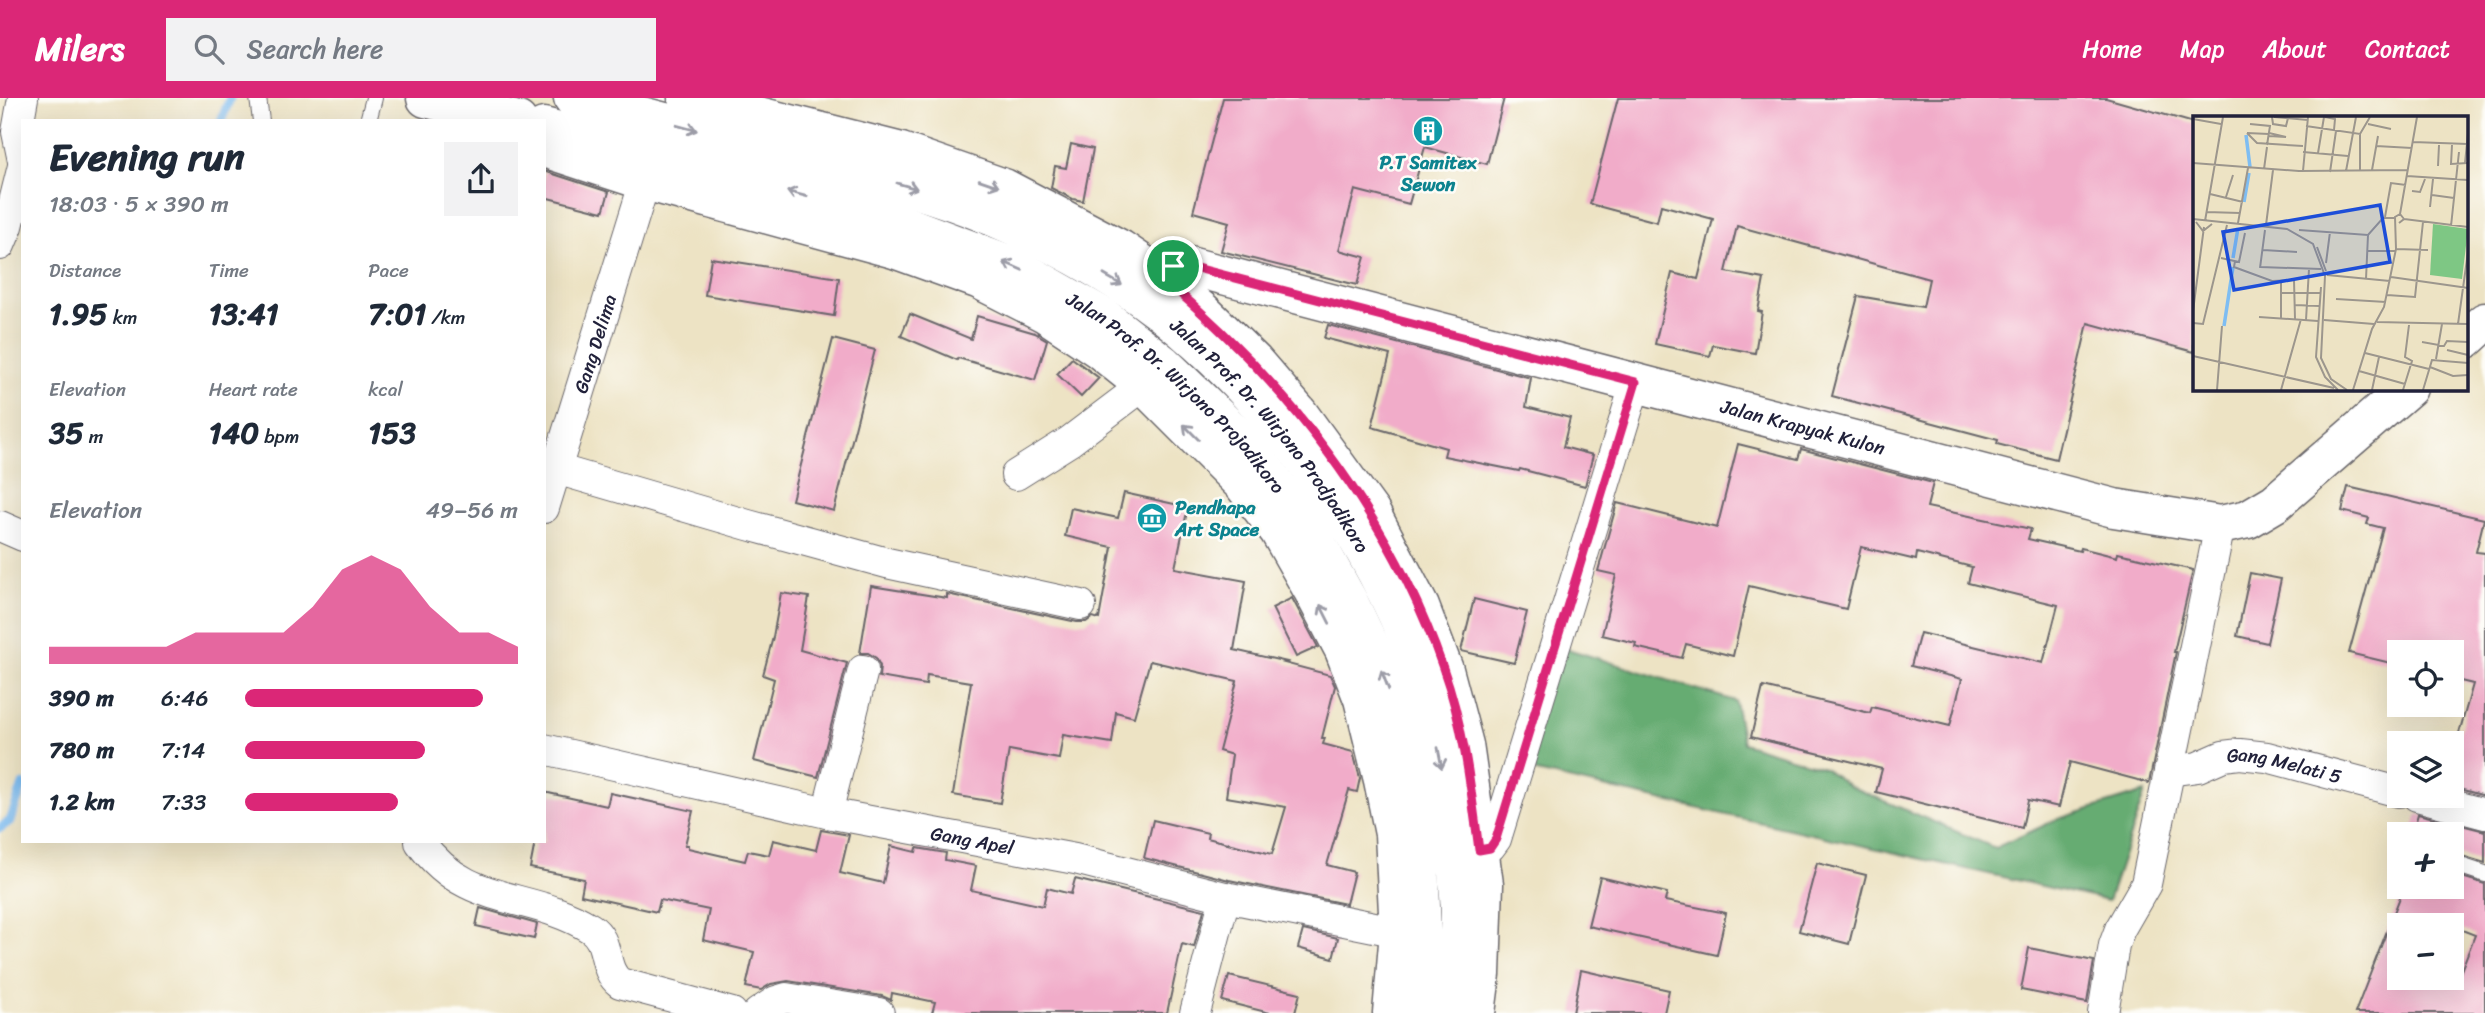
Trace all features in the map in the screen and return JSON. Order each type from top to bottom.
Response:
[{"type":"main road","points":[[426,98],[501,118]]},
{"type":"main road","name":"Jalan Prof. Dr. Wirjono Prodjodikoro","points":[[573,98],[915,188],[994,217],[1055,246],[1129,289],[1182,329],[1248,393],[1287,437],[1343,513],[1373,568],[1417,663],[1430,707],[1441,762],[1456,860],[1460,921],[1452,1013]]},
{"type":"main road","points":[[687,98],[901,152],[1004,188],[1120,249],[1160,276],[1202,311],[1281,393],[1371,513],[1420,607],[1444,670],[1464,745],[1484,884],[1481,974],[1476,1013]]},
{"type":"main road","name":"Jalan Prof. Dr. Wirjono Projodikoro","points":[[546,128],[889,219],[1016,267],[1102,316],[1163,364],[1243,440],[1306,524],[1349,602],[1380,667],[1396,709],[1409,760],[1419,837],[1424,978],[1419,1013]]},
{"type":"main road","points":[[546,149],[645,181],[894,249],[980,280],[1045,313],[1099,349],[1144,385],[1243,484],[1279,531],[1344,650],[1363,699],[1394,834],[1399,932],[1392,1013]]},
{"type":"main road","name":"Jalan Krapyak Kulon","points":[[1160,276],[1173,266],[1189,266],[2114,508],[2217,539],[2275,503],[2406,390]]},
{"type":"main road","points":[[2468,337],[2485,322]]},
{"type":"street","points":[[21,151],[17,132],[23,98]]},
{"type":"street","points":[[0,245],[8,226],[21,174]]},
{"type":"street","name":"Gang Delima","points":[[546,502],[645,181]]},
{"type":"street","points":[[1479,850],[1490,848],[1496,839],[1636,382]]},
{"type":"street","points":[[1016,475],[1070,441],[1144,385]]},
{"type":"street","points":[[556,469],[887,563],[1081,605]]},
{"type":"street","points":[[0,526],[21,535]]},
{"type":"street","points":[[2103,1013],[2114,946],[2120,929],[2146,884],[2217,539]]},
{"type":"street","points":[[827,813],[863,670]]},
{"type":"street","name":"Gang Apel","points":[[546,749],[827,813],[1075,859],[1225,897],[1399,932]]},
{"type":"street","name":"Gang Melati 5","points":[[2169,771],[2240,754],[2267,757],[2387,789]]},
{"type":"street","points":[[2462,808],[2485,814]]},
{"type":"street","points":[[429,847],[449,873],[466,884],[547,911],[598,934],[609,969],[621,983],[732,1013]]},
{"type":"street","points":[[1195,1013],[1225,897]]},
{"type":"street","points":[[758,1013],[786,998],[879,1013]]},
{"type":"lane","points":[[258,98],[261,119]]},
{"type":"lane","points":[[369,119],[374,98]]},
{"type":"lane","points":[[2464,867],[2485,873]]},
{"type":"green space","points":[[1558,646],[1735,701],[1743,743],[1824,768],[1849,786],[1995,848],[2058,819],[2145,792],[2108,901],[1519,768]]},
{"type":"building","points":[[1223,98],[1504,98],[1487,164],[1425,147],[1409,204],[1355,190],[1339,250],[1365,257],[1357,285],[1221,251],[1229,222],[1193,212]]},
{"type":"building","points":[[1618,98],[2106,98],[2193,123],[2193,352],[2088,323],[2056,459],[1997,444],[1998,440],[1832,396],[1858,296],[1923,307],[1929,279],[1737,226],[1726,272],[1764,279],[1755,353],[1713,345],[1710,356],[1655,344],[1672,273],[1698,279],[1713,219],[1661,205],[1657,222],[1590,204]]},
{"type":"building","points":[[1071,144],[1093,149],[1083,201],[1051,188],[1055,166],[1066,168]]},
{"type":"building","points":[[546,172],[609,192],[603,212],[546,198]]},
{"type":"building","points":[[711,258],[839,278],[834,316],[705,295]]},
{"type":"building","points":[[910,314],[971,339],[977,316],[1035,333],[1047,340],[1035,380],[958,358],[957,360],[901,336]]},
{"type":"building","points":[[1328,325],[1531,378],[1526,407],[1570,418],[1563,447],[1593,455],[1585,486],[1520,469],[1519,471],[1444,456],[1446,448],[1372,427],[1390,355],[1324,338]]},
{"type":"building","points":[[833,339],[875,350],[834,511],[792,500]]},
{"type":"building","points":[[1072,358],[1099,378],[1081,397],[1057,374]]},
{"type":"building","points":[[1738,444],[1798,459],[1801,449],[1933,483],[1927,507],[2031,529],[2028,539],[2117,557],[2118,553],[2193,570],[2149,783],[2070,762],[2059,807],[2028,800],[2022,828],[1876,792],[1882,769],[1751,737],[1763,687],[1870,713],[1872,707],[1950,726],[1962,679],[1911,666],[1920,633],[2043,663],[2058,605],[1968,583],[1972,567],[1917,553],[1916,560],[1861,547],[1846,609],[1749,586],[1733,656],[1686,644],[1682,658],[1635,647],[1636,643],[1602,635],[1616,575],[1598,571],[1617,503],[1717,528]]},
{"type":"building","points":[[2348,487],[2484,519],[2476,552],[2485,553],[2485,796],[2464,790],[2464,731],[2460,731],[2473,684],[2464,682],[2464,640],[2387,640],[2387,662],[2349,653],[2383,528],[2367,524],[2369,518],[2342,511]]},
{"type":"building","points":[[1124,493],[1188,507],[1175,568],[1246,581],[1234,650],[1330,675],[1335,686],[1322,738],[1325,738],[1323,744],[1353,752],[1360,778],[1357,792],[1349,790],[1327,865],[1354,872],[1346,904],[1229,880],[1144,858],[1153,820],[1208,833],[1207,838],[1272,854],[1286,807],[1226,797],[1232,755],[1219,751],[1237,681],[1150,661],[1134,717],[1116,712],[1112,743],[1063,735],[1059,759],[1009,750],[1000,803],[953,795],[971,682],[927,675],[926,685],[879,677],[880,666],[876,658],[868,653],[860,653],[871,586],[947,598],[947,594],[1077,622],[1086,622],[1093,617],[1099,619],[1112,547],[1065,536],[1071,508],[1118,518]]},
{"type":"building","points":[[2250,573],[2281,579],[2267,643],[2237,636]]},
{"type":"building","points":[[781,593],[809,597],[800,650],[847,663],[818,777],[754,761],[774,679],[763,675]]},
{"type":"building","points":[[1292,598],[1318,647],[1296,657],[1272,608]]},
{"type":"building","points":[[1474,599],[1527,612],[1514,663],[1461,651]]},
{"type":"building","points":[[546,792],[607,806],[610,793],[693,811],[685,845],[688,845],[688,848],[745,861],[748,851],[769,855],[773,840],[816,850],[821,830],[849,835],[840,873],[883,883],[891,846],[916,852],[917,848],[946,853],[945,860],[976,866],[971,890],[1043,906],[1047,888],[1071,894],[1075,879],[1204,910],[1194,947],[1182,944],[1167,1013],[932,1013],[935,1002],[892,993],[891,1000],[882,996],[788,981],[771,984],[761,990],[746,987],[754,952],[703,940],[709,910],[660,900],[657,912],[581,895],[584,879],[530,868],[535,843],[546,843]]},
{"type":"building","points":[[2418,814],[2450,822],[2416,822]]},
{"type":"building","points":[[2464,826],[2485,831],[2485,863],[2464,857]]},
{"type":"building","points":[[1817,863],[1866,875],[1849,944],[1799,931]]},
{"type":"building","points":[[1600,877],[1667,893],[1665,901],[1726,913],[1717,955],[1588,926]]},
{"type":"building","points":[[2464,878],[2485,884],[2485,1013],[2355,1013],[2387,931],[2387,990],[2464,990],[2464,963],[2475,935],[2464,931],[2464,913],[2394,913],[2399,899],[2464,899]]},
{"type":"building","points":[[480,908],[537,924],[534,939],[476,926]]},
{"type":"building","points":[[1303,930],[1338,938],[1333,958],[1298,948]]},
{"type":"building","points":[[2029,948],[2094,961],[2087,1003],[2021,990]]},
{"type":"building","points":[[1581,970],[1669,990],[1664,1013],[1573,1013]]},
{"type":"building","points":[[1229,976],[1300,993],[1295,1013],[1270,1013],[1222,1001]]},
{"type":"waterway","points":[[222,119],[230,98]]},
{"type":"waterway","points":[[0,828],[10,821],[21,791]]},
{"type":"place","name":"P.T Samitex Sewon","points":[[1428,131]]},
{"type":"place","name":"Pendhapa Art Space","points":[[1152,518]]},
{"type":"route","points":[[1173,266],[1189,266],[1636,382],[1496,839],[1490,848],[1479,850],[1464,745],[1444,670],[1420,607],[1371,513],[1299,414],[1254,362],[1202,311],[1160,276],[1173,266]]}]
